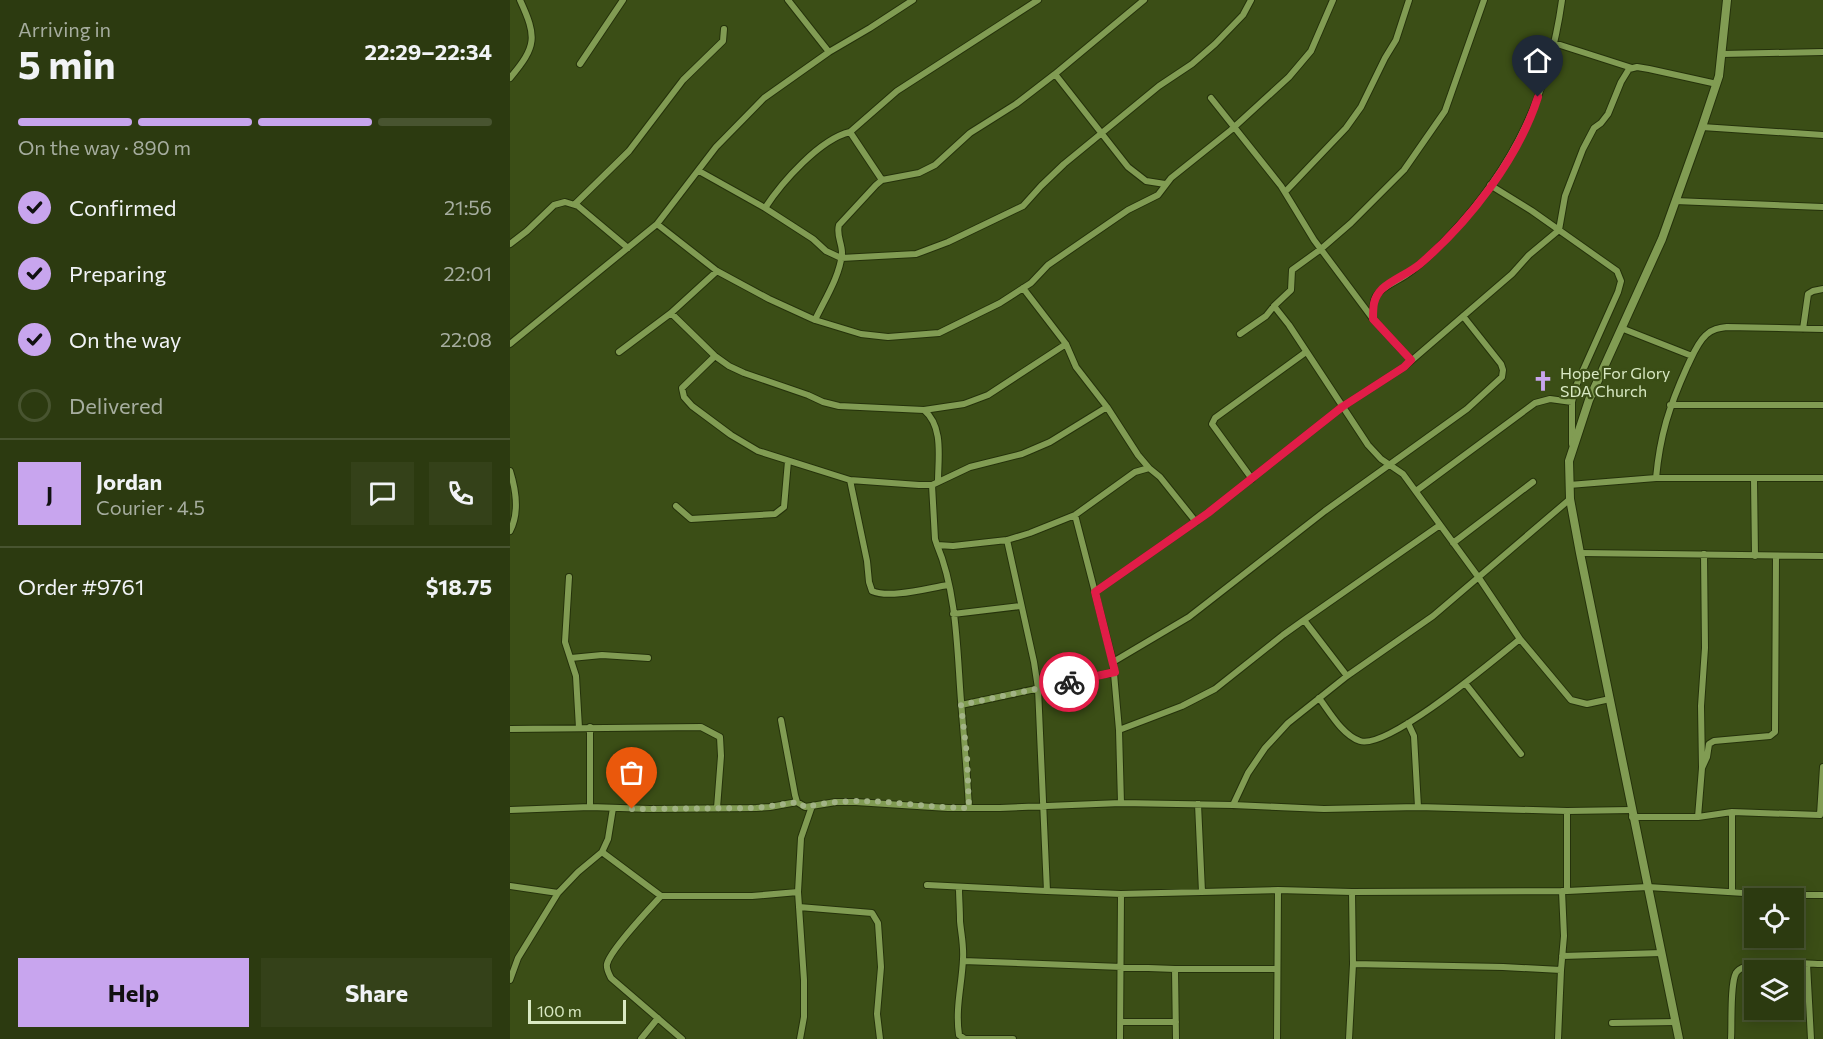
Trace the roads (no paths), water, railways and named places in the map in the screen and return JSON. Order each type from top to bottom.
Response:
[{"type":"street","points":[[510,78],[530,50],[533,39],[528,18],[520,0]]},
{"type":"street","points":[[580,64],[623,0]]},
{"type":"street","points":[[788,0],[829,52]]},
{"type":"street","points":[[511,340],[657,224],[716,147],[764,99],[829,52],[913,0]]},
{"type":"street","points":[[765,208],[793,174],[829,140],[850,132],[897,91],[1038,0]]},
{"type":"street","points":[[815,320],[836,276],[841,258],[838,225],[882,180],[918,173],[935,165],[970,133],[1016,104],[1144,0]]},
{"type":"street","points":[[699,171],[765,208],[813,239],[826,251],[841,258],[916,254],[948,242],[1023,206],[1051,176],[1159,86],[1215,44],[1243,15],[1251,0]]},
{"type":"street","points":[[657,224],[717,272],[815,320],[861,334],[888,337],[939,333],[1000,303],[1031,283],[1045,268],[1128,210],[1158,195],[1165,184],[1235,127],[1289,77],[1311,51],[1333,0]]},
{"type":"street","points":[[1285,192],[1346,128],[1360,107],[1396,40],[1409,0]]},
{"type":"street","points":[[1240,334],[1266,316],[1291,290],[1292,270],[1351,223],[1404,170],[1445,111],[1484,0]]},
{"type":"street","points":[[1373,319],[1373,304],[1383,289],[1406,275],[1449,236],[1506,164],[1532,115],[1554,43],[1562,0]]},
{"type":"street","points":[[1679,1039],[1580,553],[1570,499],[1569,461],[1589,400],[1662,238],[1717,84],[1727,0]]},
{"type":"street","points":[[575,204],[629,151],[683,80],[723,41],[724,29]]},
{"type":"street","points":[[1554,43],[1632,68],[1656,70],[1717,84]]},
{"type":"street","points":[[1722,54],[1823,52]]},
{"type":"street","points":[[1095,592],[1196,522],[1342,407],[1404,367],[1512,274],[1529,255],[1559,230],[1565,196],[1586,141],[1594,128],[1608,114],[1621,82],[1632,68]]},
{"type":"street","points":[[1055,74],[1120,159],[1146,181],[1165,184]]},
{"type":"street","points":[[1211,98],[1285,192],[1321,249],[1373,319],[1411,360]]},
{"type":"street","points":[[1702,127],[1823,135]]},
{"type":"street","points":[[850,132],[882,180]]},
{"type":"street","points":[[1490,185],[1617,271],[1621,281],[1576,386],[1572,402],[1572,450]]},
{"type":"street","points":[[1675,201],[1823,207]]},
{"type":"street","points":[[510,244],[554,205],[565,202],[575,204],[628,248]]},
{"type":"street","points":[[620,352],[671,313],[717,272]]},
{"type":"street","points":[[1023,288],[1066,344],[1076,367],[1107,407],[1138,455],[1160,477],[1196,522]]},
{"type":"street","points":[[1803,328],[1808,294],[1823,288]]},
{"type":"street","points":[[1274,306],[1374,453],[1403,474],[1479,578],[1520,639],[1570,700],[1587,704],[1610,699]]},
{"type":"street","points":[[671,313],[715,356],[729,366],[824,402],[852,407],[924,410],[964,404],[988,395],[1066,344]]},
{"type":"street","points":[[1113,662],[1189,617],[1325,512],[1467,409],[1502,377],[1501,364],[1463,316]]},
{"type":"street","points":[[1621,328],[1692,356]]},
{"type":"street","points":[[1656,478],[1661,437],[1670,405],[1692,356],[1705,335],[1714,329],[1823,329]]},
{"type":"street","points":[[1252,479],[1212,424],[1215,418],[1306,352]]},
{"type":"street","points":[[715,356],[682,388],[684,397],[700,412],[758,451],[850,480],[935,483],[970,467],[1022,454],[1050,442],[1107,407]]},
{"type":"street","points":[[1416,491],[1535,404],[1550,399],[1572,402]]},
{"type":"street","points":[[1670,405],[1823,405]]},
{"type":"street","points":[[924,410],[932,416],[936,425],[935,539],[948,585],[956,634],[967,755],[969,808]]},
{"type":"street","points":[[676,506],[691,519],[775,514],[784,507],[788,461]]},
{"type":"street","points":[[937,545],[953,546],[1007,540],[1074,515],[1135,472],[1149,468]]},
{"type":"street","points":[[510,471],[515,486],[516,505],[515,521],[510,531]]},
{"type":"street","points":[[1569,484],[1656,478],[1823,477]]},
{"type":"street","points":[[1754,479],[1755,556]]},
{"type":"street","points":[[850,480],[872,591],[900,593],[948,585]]},
{"type":"street","points":[[1453,543],[1533,482]]},
{"type":"street","points":[[1233,805],[1248,773],[1264,748],[1288,723],[1347,676],[1433,616],[1570,499]]},
{"type":"street","points":[[1074,515],[1115,672],[1121,803]]},
{"type":"street","points":[[1119,730],[1182,706],[1215,689],[1282,634],[1440,525]]},
{"type":"street","points":[[1007,540],[1038,688],[1047,891]]},
{"type":"street","points":[[1580,553],[1823,556]]},
{"type":"street","points":[[1698,817],[1702,768],[1701,706],[1705,648],[1704,554]]},
{"type":"street","points":[[1702,768],[1709,744],[1714,741],[1770,736],[1775,732],[1776,556]]},
{"type":"street","points":[[569,577],[565,634],[577,685],[579,728]]},
{"type":"street","points":[[953,614],[1021,606]]},
{"type":"street","points":[[1304,620],[1347,676]]},
{"type":"street","points":[[1319,698],[1345,730],[1362,742],[1370,741],[1408,723],[1520,639]]},
{"type":"street","points":[[571,657],[602,655],[648,658]]},
{"type":"street","points":[[961,705],[1115,672]]},
{"type":"street","points":[[1465,682],[1521,754]]},
{"type":"street","points":[[781,720],[795,795],[798,802],[805,807],[836,802],[969,808],[1121,803],[1324,809],[1418,807],[1698,817],[1732,812],[1822,815],[1823,767]]},
{"type":"street","points":[[1408,723],[1414,736],[1418,807]]},
{"type":"street","points":[[590,727],[590,807]]},
{"type":"street","points":[[510,729],[701,728],[720,737],[721,756],[717,807]]},
{"type":"street","points":[[510,810],[590,807],[650,809],[770,807],[798,802]]},
{"type":"street","points":[[1198,804],[1202,892]]},
{"type":"street","points":[[800,1039],[804,1017],[804,980],[798,892],[801,838],[812,806]]},
{"type":"street","points":[[510,980],[518,958],[558,893],[578,872],[603,852],[608,839],[613,808]]},
{"type":"street","points":[[1558,1039],[1567,811]]},
{"type":"street","points":[[1732,812],[1732,892]]},
{"type":"street","points":[[603,852],[661,896],[752,896],[798,892]]},
{"type":"street","points":[[927,885],[1121,894],[1278,890],[1565,891],[1648,887],[1823,895]]},
{"type":"street","points":[[510,886],[558,893]]},
{"type":"street","points":[[959,887],[963,961],[957,1023],[959,1035],[965,1039],[1013,1039]]},
{"type":"street","points":[[1277,1039],[1278,890]]},
{"type":"street","points":[[1349,1039],[1353,964],[1352,892]]},
{"type":"street","points":[[1120,1039],[1121,894]]},
{"type":"street","points":[[661,896],[632,928],[607,965],[611,978],[682,1039]]},
{"type":"street","points":[[799,907],[872,913],[876,917],[881,967],[877,1014],[880,1039]]},
{"type":"street","points":[[1562,956],[1662,953]]},
{"type":"street","points":[[510,958],[518,958]]},
{"type":"street","points":[[963,961],[1175,969],[1277,969]]},
{"type":"street","points":[[1731,1039],[1734,982],[1736,972],[1744,965],[1755,963],[1823,964]]},
{"type":"street","points":[[1353,964],[1560,970]]},
{"type":"street","points":[[1807,964],[1811,1039]]},
{"type":"street","points":[[1175,969],[1176,1039]]},
{"type":"street","points":[[640,1039],[658,1018]]},
{"type":"street","points":[[1120,1022],[1176,1022]]},
{"type":"street","points":[[1612,1023],[1676,1022]]},
{"type":"place","name":"Hope For Glory SDA Church","points":[[1543,381]]}]
